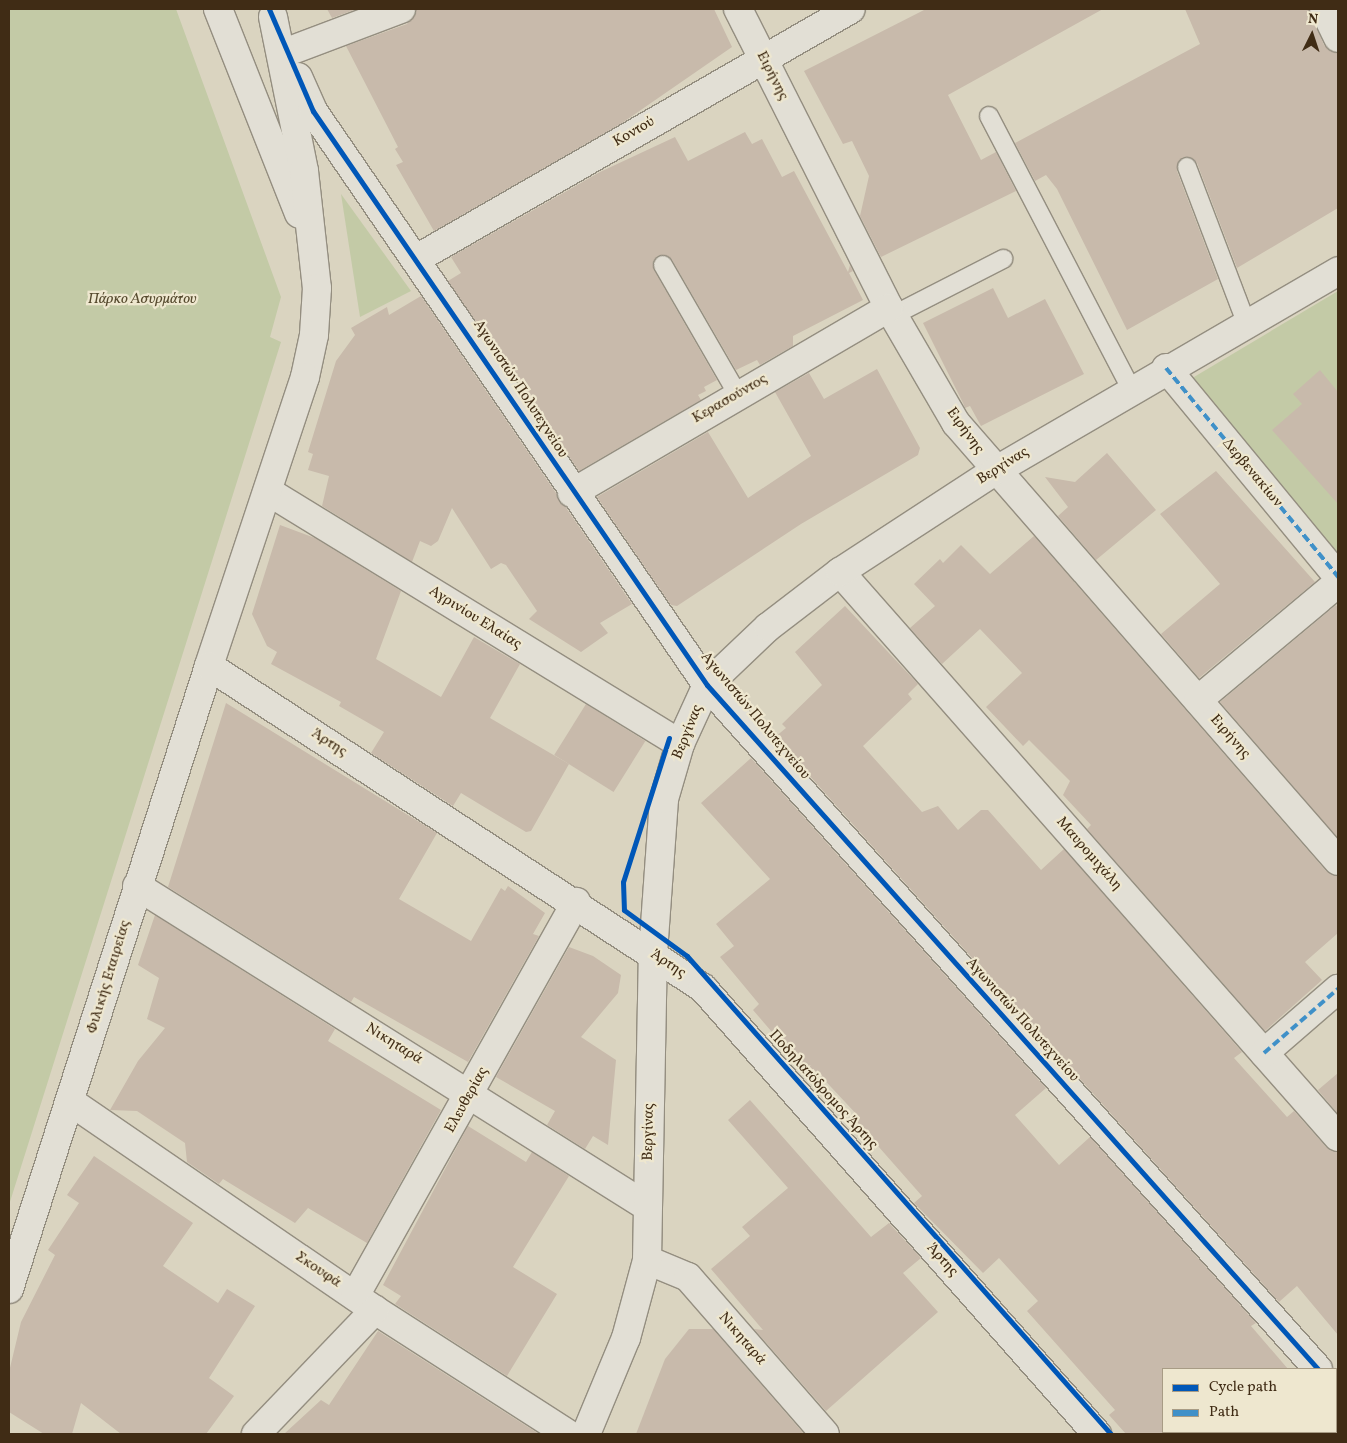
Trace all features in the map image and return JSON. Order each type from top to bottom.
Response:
[{"type":"street","points":[[218,9],[311,245]]},
{"type":"street","points":[[287,52],[401,9]]},
{"type":"street","name":"Ειρήνης","points":[[738,9],[891,311],[956,424],[995,471],[1338,861]]},
{"type":"street","name":"Κοντού","points":[[418,258],[762,57],[851,9]]},
{"type":"street","points":[[1324,9],[1338,38]]},
{"type":"street","points":[[271,13],[298,138],[311,245]]},
{"type":"street","name":"Αγωνιστών Πολυτεχνείου","points":[[271,13],[313,111],[418,258],[572,493],[707,685],[1317,1368]]},
{"type":"street","name":"Φιλικής Εταιρείας","points":[[9,1289],[71,1102],[137,886],[209,666],[269,492],[314,335],[317,288],[311,245]]},
{"type":"street","name":"Βεργίνας","points":[[586,1434],[626,1338],[648,1260],[653,954],[664,799],[680,744],[707,685],[768,627],[840,572],[995,471],[1166,368],[1247,325],[1338,271]]},
{"type":"street","name":"Κερασούντος","points":[[572,493],[737,393],[891,311]]},
{"type":"street","name":"Δερβενακίων","points":[[1166,368],[1338,577]]},
{"type":"street","name":"Αγρινίου Ελαίας","points":[[269,492],[680,744]]},
{"type":"street","name":"Μαυρομιχάλη","points":[[840,572],[1338,1137]]},
{"type":"street","points":[[1198,700],[1338,582]]},
{"type":"street","name":"Άρτης","points":[[209,666],[576,902],[704,988],[1097,1434]]},
{"type":"street","name":"Νικηταρά","points":[[137,886],[472,1092],[648,1207]]},
{"type":"street","name":"Ελευθερίας","points":[[256,1434],[365,1303],[472,1092],[576,902]]},
{"type":"street","points":[[1264,1053],[1338,989]]},
{"type":"street","name":"Σκουφά","points":[[71,1102],[365,1303],[568,1434]]},
{"type":"street","name":"Νικηταρά","points":[[648,1260],[688,1277],[825,1434]]},
{"type":"lane","points":[[988,116],[1131,389]]},
{"type":"lane","points":[[1187,167],[1247,325]]},
{"type":"lane","points":[[891,311],[1003,259]]},
{"type":"lane","points":[[663,265],[737,393]]},
{"type":"green space","name":"Πάρκο Ασυρμάτου","points":[[9,9],[176,9],[281,297],[270,337],[281,342],[9,1205]]},
{"type":"green space","points":[[341,194],[411,291],[360,317]]},
{"type":"green space","points":[[1338,291],[1338,557],[1196,394],[1194,377]]},
{"type":"building","points":[[327,9],[357,9],[332,18]]},
{"type":"building","points":[[416,9],[714,9],[732,47],[622,123],[434,231],[396,165],[403,162],[395,149],[398,147],[346,46],[407,24]]},
{"type":"building","points":[[926,9],[1103,9],[948,95],[981,160],[996,152],[1016,191],[881,257],[860,216],[869,176],[852,141],[843,144],[804,71]]},
{"type":"building","points":[[1185,9],[1309,9],[1324,45],[1338,53],[1338,208],[1237,268],[1197,163],[1183,157],[1177,171],[1218,279],[1127,330],[1057,189],[1046,175],[1035,181],[1015,143],[1200,44]]},
{"type":"building","points":[[745,132],[752,144],[762,139],[782,177],[794,171],[848,272],[850,265],[853,271],[849,273],[863,300],[793,336],[793,346],[760,365],[757,360],[736,370],[672,260],[657,256],[654,270],[717,380],[704,387],[706,391],[698,395],[701,400],[579,471],[448,281],[461,273],[451,257],[600,172],[675,137],[688,161]]},
{"type":"building","points":[[993,288],[1008,318],[1045,299],[1084,374],[981,426],[970,406],[965,408],[923,323]]},
{"type":"building","points":[[421,296],[632,604],[600,623],[608,633],[581,652],[529,619],[537,611],[506,565],[501,563],[491,569],[452,508],[438,541],[431,546],[420,541],[412,562],[322,506],[329,476],[308,470],[313,454],[308,452],[336,361],[355,335],[351,328],[387,307],[389,315]]},
{"type":"building","points":[[877,369],[920,448],[918,455],[801,524],[677,606],[671,605],[597,497],[708,432],[748,498],[811,456],[775,392],[809,373],[824,399]]},
{"type":"building","points":[[1320,370],[1338,392],[1338,504],[1272,430],[1302,404],[1293,394]]},
{"type":"building","points":[[1107,453],[1156,510],[1096,560],[1058,516],[1068,507],[1045,477],[1075,482]]},
{"type":"building","points":[[1216,471],[1315,582],[1199,678],[1161,634],[1220,584],[1160,514]]},
{"type":"building","points":[[280,525],[315,538],[401,591],[376,659],[441,697],[474,637],[520,664],[490,718],[569,764],[531,831],[526,832],[461,793],[453,806],[371,753],[384,732],[339,706],[341,702],[271,664],[277,652],[267,646],[252,614]]},
{"type":"building","points":[[1034,536],[1326,871],[1338,876],[1338,933],[1305,962],[1322,980],[1265,1031],[1087,829],[1091,825],[1063,795],[1070,781],[1029,740],[1023,746],[986,707],[1022,673],[980,629],[942,664],[910,628],[935,606],[914,584],[940,559],[943,563],[961,545],[990,574]]},
{"type":"building","points":[[1336,605],[1338,608],[1338,838],[1220,702]]},
{"type":"building","points":[[845,606],[918,684],[908,694],[912,699],[863,746],[922,812],[938,806],[958,830],[981,810],[988,810],[1041,870],[1064,849],[1242,1052],[1234,1058],[1287,1117],[1294,1111],[1326,1147],[1338,1152],[1338,1335],[1297,1286],[1279,1302],[775,737],[786,728],[782,724],[822,685],[795,652]]},
{"type":"building","points":[[226,703],[437,833],[399,899],[471,941],[501,888],[505,891],[508,886],[545,913],[533,934],[539,936],[468,1062],[354,997],[351,1002],[168,887]]},
{"type":"building","points":[[586,704],[645,741],[614,792],[554,755]]},
{"type":"building","points":[[751,758],[1046,1088],[1015,1115],[1059,1165],[1090,1137],[1256,1323],[1251,1326],[1287,1368],[1162,1368],[1163,1434],[1126,1434],[1109,1415],[1115,1410],[1027,1311],[1038,1301],[999,1258],[983,1273],[914,1203],[922,1196],[856,1121],[860,1118],[816,1071],[810,1076],[753,1010],[759,1004],[720,957],[734,946],[716,924],[770,879],[701,803]]},
{"type":"building","points":[[155,915],[335,1029],[328,1041],[441,1110],[367,1243],[308,1208],[295,1223],[223,1179],[219,1184],[187,1162],[185,1143],[137,1111],[110,1110],[138,1061],[165,1028],[147,1019],[159,978],[138,965]]},
{"type":"building","points":[[569,947],[593,956],[621,975],[618,993],[581,1037],[616,1060],[608,1145],[593,1136],[585,1149],[547,1125],[555,1111],[496,1077]]},
{"type":"building","points":[[1338,1073],[1338,1114],[1318,1090]]},
{"type":"building","points":[[750,1100],[871,1237],[889,1223],[921,1258],[903,1273],[938,1312],[826,1411],[754,1329],[763,1330],[711,1269],[750,1236],[742,1227],[788,1188],[728,1120]]},
{"type":"building","points":[[468,1126],[526,1162],[532,1152],[569,1176],[513,1267],[557,1294],[507,1376],[395,1304],[401,1296],[383,1285]]},
{"type":"building","points":[[94,1156],[193,1223],[163,1266],[218,1303],[227,1289],[255,1306],[209,1378],[234,1396],[206,1434],[121,1434],[81,1403],[72,1434],[44,1434],[9,1412],[9,1372],[21,1322],[55,1255],[48,1250],[79,1203],[67,1195]]},
{"type":"building","points":[[689,1329],[713,1329],[804,1434],[636,1434],[665,1359]]},
{"type":"building","points":[[378,1331],[539,1434],[284,1434],[321,1400],[329,1405]]},
{"type":"marked path","points":[[1166,368],[1338,577]]},
{"type":"marked path","points":[[1264,1053],[1338,989]]},
{"type":"cycle path","points":[[269,9],[313,111],[707,685],[1317,1368]]},
{"type":"cycle path","name":"Ποδηλατόδρομος Άρτης","points":[[669,738],[623,882],[624,910],[687,956],[1111,1434]]}]
